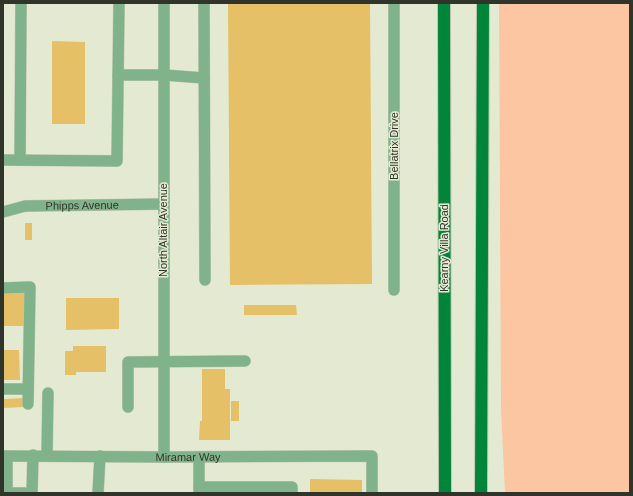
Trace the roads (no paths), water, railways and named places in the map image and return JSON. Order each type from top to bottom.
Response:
[{"type":"main road","name":"Kearny Villa Road","points":[[444,3],[444,493]]},
{"type":"main road","points":[[481,493],[483,3]]},
{"type":"main road","points":[[439,493],[444,471]]},
{"type":"street","points":[[20,160],[21,3]]},
{"type":"street","points":[[3,160],[117,161],[119,3]]},
{"type":"street","name":"North Altair Avenue","points":[[164,3],[164,457]]},
{"type":"street","points":[[204,3],[205,280]]},
{"type":"street","name":"Bellatrix Drive","points":[[394,3],[394,290]]},
{"type":"street","points":[[118,75],[164,75],[204,78]]},
{"type":"street","name":"Phipps Avenue","points":[[3,212],[25,206],[163,204]]},
{"type":"street","points":[[3,288],[30,287],[28,404]]},
{"type":"street","points":[[128,406],[128,362],[245,361]]},
{"type":"street","points":[[3,389],[28,389]]},
{"type":"street","points":[[47,455],[48,393]]},
{"type":"street","points":[[32,493],[33,455]]},
{"type":"street","points":[[5,456],[6,484],[25,493]]},
{"type":"street","name":"Miramar Way","points":[[5,456],[372,456],[372,493]]},
{"type":"street","points":[[98,493],[100,456]]},
{"type":"street","points":[[199,457],[198,490],[292,487],[292,493]]}]
